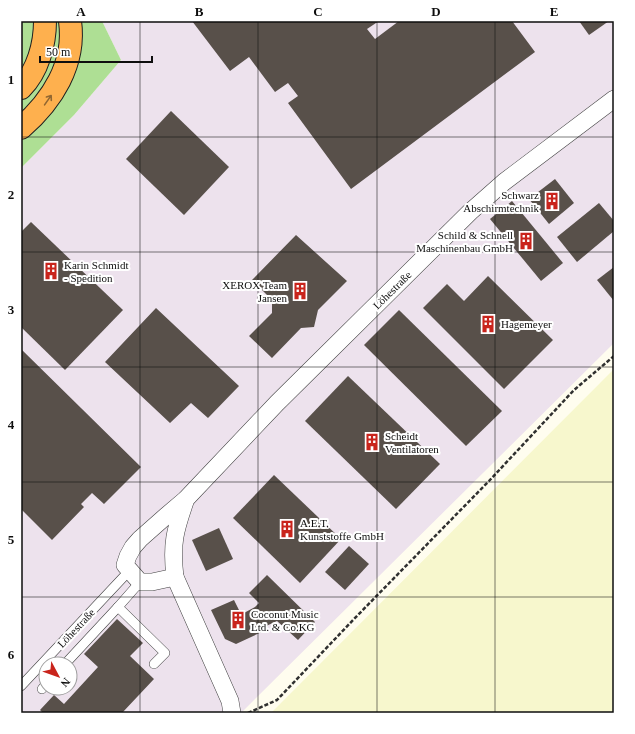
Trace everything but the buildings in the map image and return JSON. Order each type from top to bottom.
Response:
[{"type":"highway","points":[[21,88],[27,82],[39,58],[45,21]]},
{"type":"highway","points":[[21,128],[43,107],[56,88],[68,61],[72,35],[70,21]]},
{"type":"street","name":"Löhestraße","points":[[135,576],[125,565],[133,547],[140,539],[186,499],[277,403],[470,212],[504,182],[614,99]]},
{"type":"street","name":"Löhestraße","points":[[186,499],[177,524],[173,544],[176,577],[228,696],[232,713]]},
{"type":"street","points":[[135,576],[152,582],[176,577]]},
{"type":"lane","points":[[72,656],[118,607],[135,576]]},
{"type":"lane","name":"Löhestraße","points":[[21,686],[135,576]]},
{"type":"lane","points":[[118,607],[165,653],[154,664]]},
{"type":"path","points":[[248,713],[277,700],[489,481],[574,390],[614,356]]},
{"type":"shaded area","points":[[102,21],[614,21],[614,343],[241,713],[21,713],[21,168],[74,115],[121,60]]},
{"type":"green space","points":[[21,21],[102,21],[121,60],[74,115],[21,168]]},
{"type":"green space","points":[[614,369],[614,713],[271,713]]},
{"type":"place","name":"Schwarz Abschirmtechnik","points":[[552,201]]},
{"type":"place","name":"Schild & Schnell Maschinenbau GmbH","points":[[526,241]]},
{"type":"place","name":"Karin Schmidt - Spedition","points":[[51,271]]},
{"type":"place","name":"XEROX Team Jansen","points":[[300,291]]},
{"type":"place","name":"Hagemeyer","points":[[488,324]]},
{"type":"place","name":"Scheidt Ventilatoren","points":[[372,442]]},
{"type":"place","name":"A.E.T. Kunststoffe GmbH","points":[[287,529]]},
{"type":"place","name":"Coconut Music Ltd. & Co.KG","points":[[238,620]]}]
